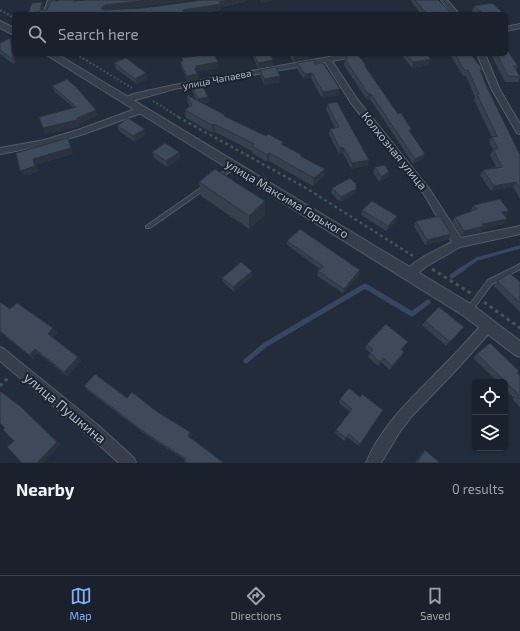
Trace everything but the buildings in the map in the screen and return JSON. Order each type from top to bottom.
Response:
[{"type":"street","points":[[47,12],[51,0]]},
{"type":"street","points":[[444,0],[454,12]]},
{"type":"street","points":[[0,24],[12,30]]},
{"type":"street","points":[[508,28],[520,26]]},
{"type":"street","name":"улица Максима Горького","points":[[53,56],[468,311],[489,325],[520,350]]},
{"type":"street","name":"улица Чапаева","points":[[125,100],[242,74],[345,56]]},
{"type":"street","points":[[482,56],[496,90],[520,131]]},
{"type":"street","name":"Колхозная улица","points":[[327,59],[354,101],[427,192],[458,243]]},
{"type":"street","points":[[0,151],[44,143],[81,132],[141,110]]},
{"type":"street","points":[[409,274],[423,263],[458,243],[520,230]]},
{"type":"street","points":[[373,463],[394,428],[406,412],[453,365],[489,325]]},
{"type":"street","name":"улица Пушкина","points":[[0,353],[94,431],[129,463]]},
{"type":"lane","points":[[215,180],[234,167]]},
{"type":"lane","points":[[148,227],[208,184]]},
{"type":"lane","points":[[468,311],[490,282],[520,266]]},
{"type":"path","points":[[0,10],[12,17]]},
{"type":"path","points":[[79,56],[198,129],[306,188],[479,298],[520,328]]},
{"type":"waterway","points":[[462,269],[477,259],[520,247]]},
{"type":"waterway","points":[[452,276],[464,268]]},
{"type":"waterway","points":[[246,361],[265,345],[365,286],[412,314],[428,302]]}]
